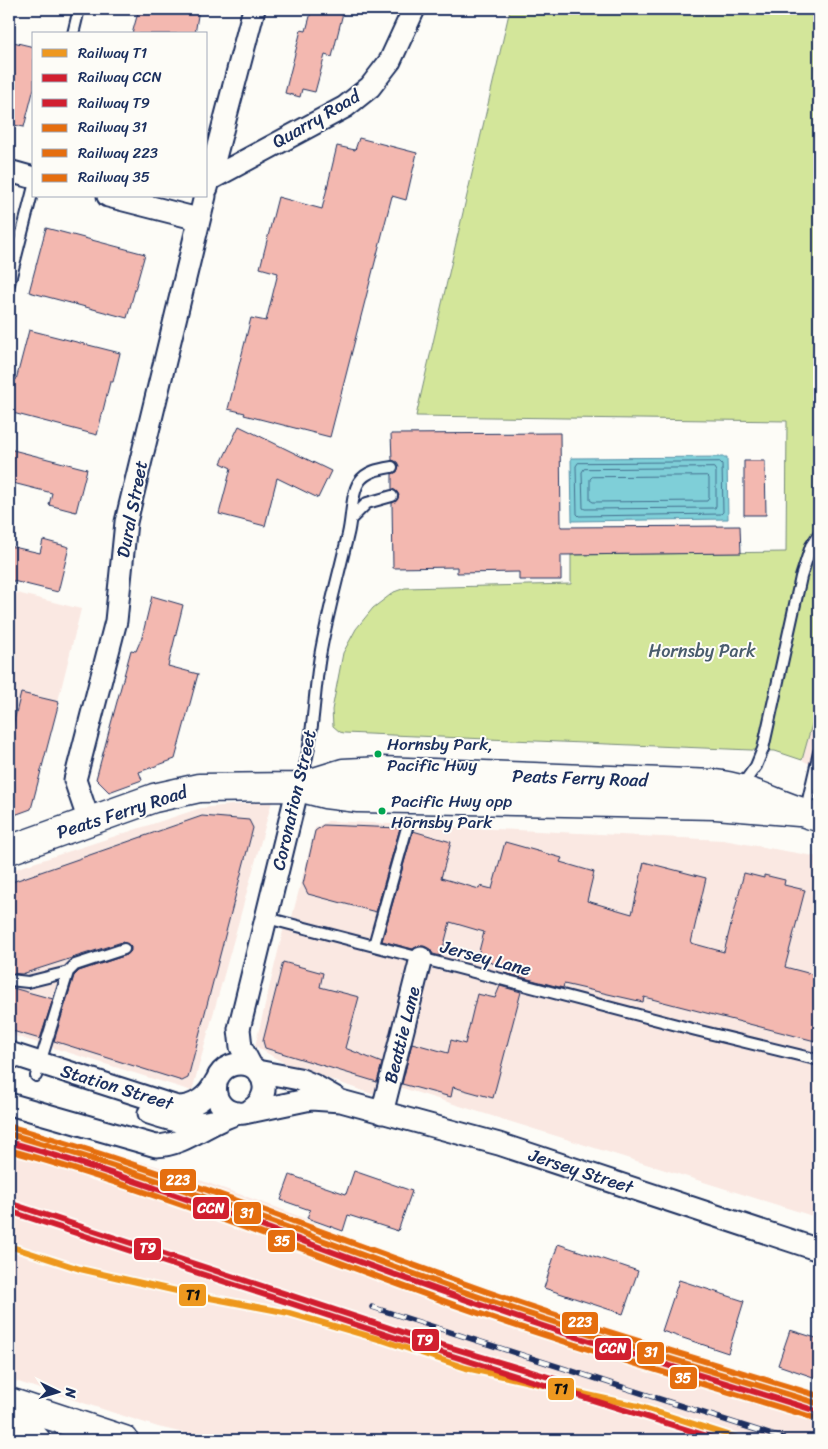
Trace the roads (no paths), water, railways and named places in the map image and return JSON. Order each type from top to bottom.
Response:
[{"type":"main road","name":"Peats Ferry Road","points":[[298,787],[343,773],[396,771],[714,784],[740,789],[808,814]]},
{"type":"main road","name":"Peats Ferry Road","points":[[9,850],[154,798],[180,791],[213,787],[298,787],[325,794],[358,798],[716,805],[808,814]]},
{"type":"main road","points":[[9,1402],[124,1440]]},
{"type":"main road","points":[[9,1431],[36,1440]]},
{"type":"street","name":"Dural Street","points":[[208,185],[254,9]]},
{"type":"street","name":"Quarry Road","points":[[208,188],[345,107],[370,87],[390,61],[414,9]]},
{"type":"street","points":[[9,171],[32,177]]},
{"type":"street","points":[[116,198],[198,219]]},
{"type":"street","name":"Dural Street","points":[[89,821],[75,780],[116,620],[126,522],[204,198]]},
{"type":"street","name":"Coronation Street","points":[[218,1078],[229,1056],[240,1022],[298,787]]},
{"type":"street","name":"Beattie Lane","points":[[382,1113],[421,958]]},
{"type":"street","name":"Coronation Street","points":[[240,1022],[239,1041],[244,1054],[254,1068]]},
{"type":"street","name":"Station Street","points":[[9,1053],[38,1070],[178,1122],[197,1123],[236,1115]]},
{"type":"street","points":[[9,1104],[156,1146],[180,1141],[236,1115],[260,1102],[265,1090],[264,1082],[254,1068],[239,1064],[233,1064],[228,1067],[218,1078],[215,1092],[219,1103],[236,1115]]},
{"type":"street","name":"Station Street","points":[[9,1067],[38,1070],[177,1106],[191,1105],[205,1097],[218,1078]]},
{"type":"street","name":"Jersey Street","points":[[254,1068],[305,1081],[341,1101]]},
{"type":"street","name":"Jersey Street","points":[[236,1115],[311,1099],[341,1101],[499,1144],[819,1250]]},
{"type":"lane","points":[[73,32],[79,9]]},
{"type":"lane","points":[[9,284],[32,194]]},
{"type":"lane","name":"Coronation Street","points":[[298,787],[309,747],[320,657],[352,518],[354,494],[361,478],[375,470],[392,467]]},
{"type":"lane","points":[[352,518],[367,503],[392,496]]},
{"type":"lane","points":[[740,789],[756,766],[763,749],[801,577],[812,546],[819,534]]},
{"type":"lane","points":[[808,814],[819,752]]},
{"type":"lane","points":[[374,946],[408,824]]},
{"type":"lane","name":"Jersey Lane","points":[[267,918],[696,1030],[819,1060]]},
{"type":"lane","points":[[38,1070],[68,972],[75,965],[124,949]]},
{"type":"lane","points":[[10,980],[28,982],[68,972]]},
{"type":"water","points":[[727,457],[728,519],[572,521],[571,458]]},
{"type":"railway","points":[[372,1307],[788,1440]]},
{"type":"rail line","name":"223","points":[[11,1127],[181,1181],[549,1313],[819,1396]]},
{"type":"rail line","name":"31","points":[[9,1134],[179,1188],[504,1305],[819,1404]]},
{"type":"rail line","name":"CCN","points":[[9,1142],[179,1196],[402,1277],[547,1327],[817,1411]]},
{"type":"rail line","name":"35","points":[[9,1150],[177,1203],[452,1304],[542,1334],[815,1418]]},
{"type":"rail line","name":"T9","points":[[9,1203],[429,1341],[565,1382]]},
{"type":"rail line","name":"CCN","points":[[9,1211],[427,1348],[720,1440]]},
{"type":"rail line","name":"T1","points":[[9,1246],[80,1269],[194,1295],[289,1313],[382,1340],[466,1368],[638,1406],[744,1440]]},
{"type":"place","name":"Hornsby Park, Pacific Hwy","points":[[378,754]]},
{"type":"place","name":"Pacific Hwy opp Hornsby Park","points":[[382,811]]},
{"type":"park label","name":"Hornsby Park","points":[[702,651]]}]
